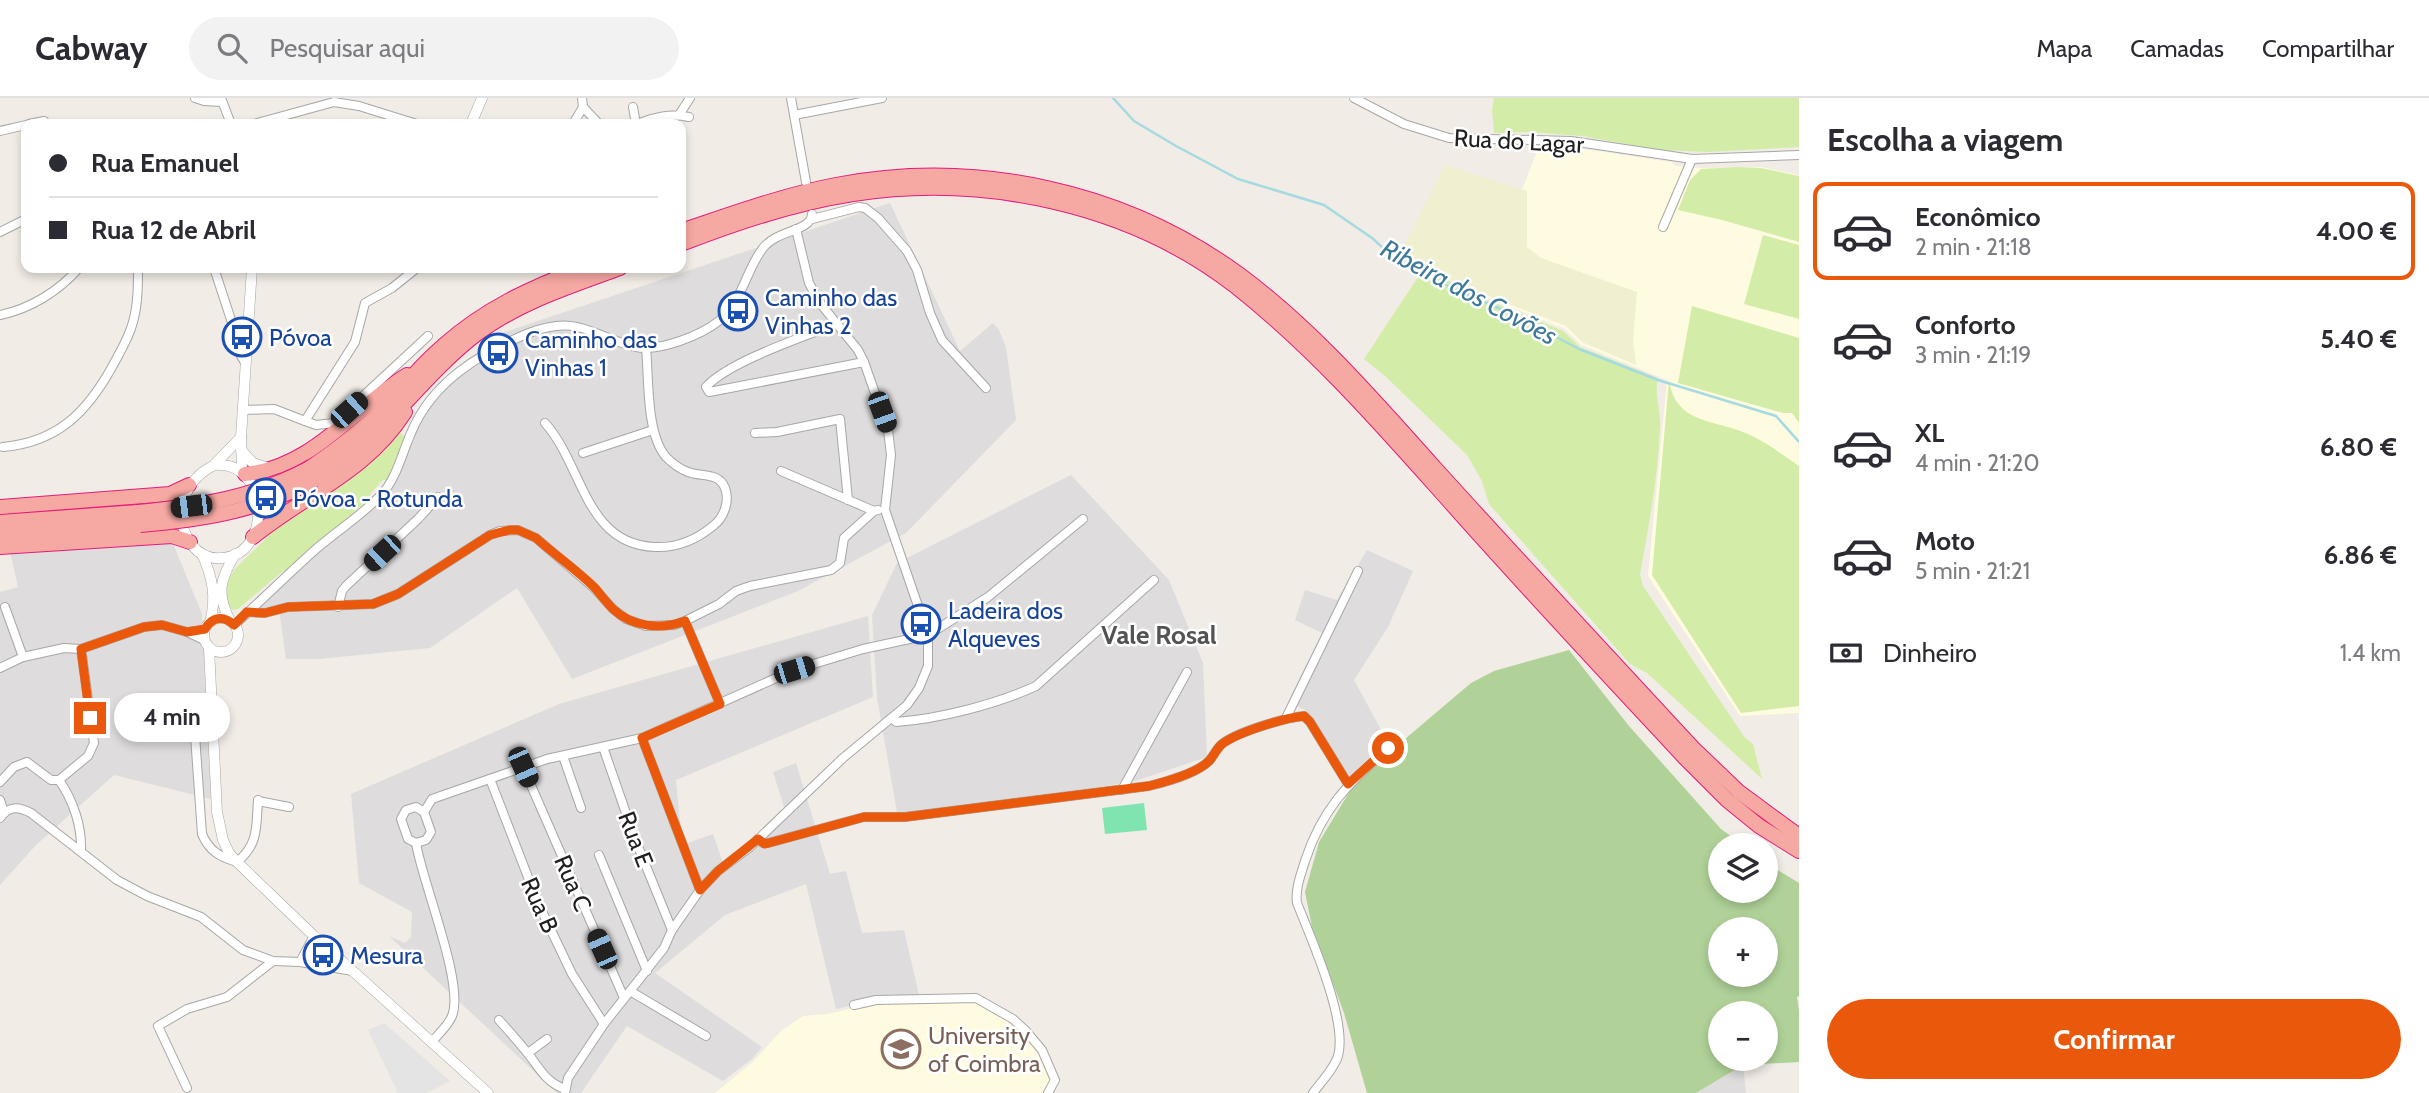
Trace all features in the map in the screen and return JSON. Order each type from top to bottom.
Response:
[{"type":"highway","points":[[686,229],[790,195],[836,184],[907,176],[966,177],[1034,184],[1120,210],[1195,246],[1238,274],[1283,310],[1392,420],[1472,517]]},
{"type":"highway","points":[[686,242],[771,213],[823,200],[912,188],[991,191],[1033,197],[1077,208],[1153,237],[1232,284],[1314,356],[1472,517],[1625,683],[1727,800],[1759,826],[1799,851]]},
{"type":"highway","points":[[311,474],[370,421],[452,338],[511,298],[571,273]]},
{"type":"highway","points":[[0,535],[139,519],[237,498],[341,462],[477,334],[500,318],[533,301],[607,273]]},
{"type":"highway","points":[[244,473],[272,468],[304,453],[343,428],[392,384],[426,363]]},
{"type":"highway","points":[[253,537],[275,520],[332,485],[368,456],[396,427],[420,388]]},
{"type":"highway","points":[[0,507],[170,495],[189,485]]},
{"type":"highway","points":[[0,522],[139,519]]},
{"type":"highway","points":[[0,547],[172,536],[190,542]]},
{"type":"highway","points":[[1625,683],[1739,792],[1799,836]]},
{"type":"street","points":[[195,98],[204,101],[222,100],[229,119]]},
{"type":"street","points":[[473,119],[482,98]]},
{"type":"street","points":[[679,115],[690,98]]},
{"type":"street","points":[[791,98],[806,183]]},
{"type":"street","points":[[794,115],[883,98]]},
{"type":"street","name":"Rua do Lagar","points":[[1354,98],[1404,124],[1449,138],[1571,141],[1692,159],[1799,155]]},
{"type":"street","points":[[270,119],[333,100],[400,119]]},
{"type":"street","points":[[583,102],[595,119]]},
{"type":"street","points":[[575,119],[583,102]]},
{"type":"street","points":[[633,107],[636,119]]},
{"type":"street","points":[[584,119],[592,115]]},
{"type":"street","points":[[653,119],[679,115],[689,117]]},
{"type":"street","points":[[0,131],[21,126]]},
{"type":"street","points":[[1663,227],[1692,159]]},
{"type":"street","points":[[232,623],[381,495],[391,481],[424,408],[436,393],[475,359],[528,334],[559,325],[587,328],[646,348],[699,334],[721,320],[733,306],[761,250],[775,236],[807,226],[812,216],[859,207],[865,208],[878,218],[912,260],[942,340],[986,388]]},
{"type":"street","points":[[0,232],[21,222]]},
{"type":"street","points":[[499,1020],[528,1053],[544,1077],[565,1091],[568,1078],[604,1024],[664,948],[672,930],[700,890],[844,758],[893,719],[907,705],[925,677],[929,654],[928,635],[885,510],[890,443],[888,430],[864,362],[820,303],[809,283],[796,229]]},
{"type":"street","points":[[0,315],[17,312],[51,294],[74,273]]},
{"type":"street","points":[[4,447],[24,444],[53,433],[87,407],[123,347],[133,323],[138,296],[138,273]]},
{"type":"street","points":[[216,273],[235,329],[240,356],[247,367]]},
{"type":"street","points":[[0,668],[23,657],[64,648],[81,649],[144,627],[162,625],[209,638],[227,651],[235,644],[238,634],[224,608],[221,587],[224,572],[235,555],[253,537],[258,521],[258,500],[244,473],[241,450],[252,273]]},
{"type":"street","points":[[305,421],[355,342],[365,303],[392,288],[411,273]]},
{"type":"street","points":[[836,324],[732,369],[713,379],[706,387],[709,392],[864,362]]},
{"type":"street","points":[[244,410],[274,409],[316,425],[334,423],[428,336]]},
{"type":"street","points":[[545,423],[566,452],[589,505],[605,527],[631,544],[663,548],[685,543],[706,532],[718,523],[724,512],[727,499],[725,488],[720,480],[712,476],[690,473],[666,457],[658,445],[653,430],[646,348]]},
{"type":"street","points":[[755,433],[777,432],[840,419],[848,500]]},
{"type":"street","points":[[583,453],[653,430]]},
{"type":"street","points":[[241,437],[215,465],[199,473],[189,485],[182,514],[184,530],[190,542],[202,554],[213,582],[209,664],[219,829],[229,853],[237,862],[314,936],[488,1093]]},
{"type":"street","points":[[241,450],[259,466],[272,468]]},
{"type":"street","points":[[215,465],[229,465],[244,473]]},
{"type":"street","points":[[781,471],[874,511],[885,510]]},
{"type":"street","points":[[338,607],[346,586],[438,497]]},
{"type":"street","points":[[247,612],[265,613],[288,607],[373,604],[398,594],[490,535],[518,530],[536,538],[626,619],[646,626],[674,625],[719,604],[736,591],[831,570],[840,563],[844,538],[874,511]]},
{"type":"street","points":[[425,812],[432,799],[523,767],[642,738],[794,670],[863,649],[928,635],[988,597],[1083,519]]},
{"type":"street","points":[[202,554],[219,558],[235,555]]},
{"type":"street","points":[[1286,718],[1358,571]]},
{"type":"street","points":[[893,719],[896,722],[915,721],[1014,696],[1036,686],[1154,580]]},
{"type":"street","points":[[5,607],[23,657]]},
{"type":"street","points":[[209,638],[220,618],[232,623]]},
{"type":"street","points":[[685,621],[720,704]]},
{"type":"street","points":[[0,782],[14,767],[27,762],[51,780],[59,780],[88,756],[94,743],[81,649]]},
{"type":"street","points":[[1122,790],[1187,672]]},
{"type":"street","points":[[211,701],[197,702],[192,707],[202,834],[214,853],[237,862]]},
{"type":"street","points":[[758,839],[765,844],[864,817],[905,817],[1167,782],[1208,761],[1224,742],[1286,718],[1304,716],[1348,784]]},
{"type":"street","points":[[642,738],[700,890]]},
{"type":"street","name":"Rua E","points":[[603,747],[635,839],[672,930]]},
{"type":"street","points":[[1313,1093],[1338,1055],[1339,1031],[1329,991],[1297,904],[1297,892],[1312,838],[1331,806],[1348,784],[1388,748]]},
{"type":"street","points":[[563,756],[581,808]]},
{"type":"street","name":"Rua C","points":[[523,767],[627,994]]},
{"type":"street","name":"Rua B","points":[[490,779],[538,903],[572,974],[604,1024]]},
{"type":"street","points":[[59,780],[69,796],[82,835],[81,851]]},
{"type":"street","points":[[237,862],[247,853],[255,838],[258,800],[289,807]]},
{"type":"street","points":[[3,809],[18,807],[31,813],[117,880],[147,896],[201,917],[243,950],[273,961],[300,962],[354,971]]},
{"type":"street","points":[[416,844],[426,841],[431,832],[425,812],[416,807],[406,810],[401,819],[408,839],[416,844],[449,965],[455,1006],[452,1018],[432,1042]]},
{"type":"street","points":[[599,855],[647,971]]},
{"type":"street","points":[[300,962],[314,936]]},
{"type":"street","points":[[187,1088],[158,1026],[187,1009],[227,997],[273,961]]},
{"type":"street","points":[[627,994],[706,1037]]},
{"type":"street","points":[[854,1005],[876,1000],[976,998],[1013,1019],[1037,1043],[1051,1066],[1055,1080],[1048,1093]]},
{"type":"street","points":[[528,1053],[548,1039]]},
{"type":"shaded area","points":[[1539,146],[1570,147],[1671,162],[1676,166],[1761,167],[1799,175],[1799,713],[1740,716],[1648,576],[1667,380],[1581,345],[1565,329],[1481,295]]},
{"type":"shaded area","points":[[890,203],[960,351],[993,323],[999,330],[1006,347],[1016,420],[906,533],[798,591],[572,679],[517,588],[430,648],[319,659],[286,659],[279,609],[254,614],[257,602],[381,495],[425,409],[499,334]]},
{"type":"shaded area","points":[[1071,475],[1169,580],[1203,663],[1207,757],[1132,782],[898,818],[877,698],[872,615],[897,563]]},
{"type":"shaded area","points":[[172,541],[202,614],[211,799],[114,775],[36,845],[0,885],[0,592],[18,587],[10,552]]},
{"type":"shaded area","points":[[1367,550],[1413,571],[1388,627],[1354,680],[1392,750],[1353,786],[1305,710],[1288,702],[1322,633],[1295,620],[1305,590],[1337,600]]},
{"type":"shaded area","points":[[868,616],[873,697],[676,780],[682,845],[713,834],[724,866],[786,813],[773,772],[796,763],[830,874],[846,871],[862,933],[904,930],[920,999],[876,1000],[836,1009],[806,884],[725,915],[655,973],[762,1047],[752,1059],[723,1081],[627,1026],[581,1093],[557,1093],[389,936],[405,943],[411,937],[412,912],[359,883],[351,794],[559,704]]},
{"type":"shaded area","name":"University of Coimbra","points":[[975,1001],[1010,1022],[1037,1052],[1050,1080],[1041,1093],[715,1093],[754,1061],[781,1031],[803,1016],[827,1014],[877,1003]]},
{"type":"shaded area","points":[[384,1023],[450,1081],[427,1093],[398,1093],[368,1030]]},
{"type":"shaded area","points":[[1744,1071],[1746,1093],[1696,1093],[1730,1073]]},
{"type":"green space","points":[[1494,98],[1799,98],[1799,147],[1709,152],[1658,150],[1582,136],[1528,132],[1494,133]]},
{"type":"green space","points":[[1445,165],[1527,191],[1527,247],[1541,258],[1637,292],[1633,341],[1636,365],[1582,342],[1566,326],[1480,293],[1401,252]]},
{"type":"green space","points":[[1761,168],[1799,176],[1799,242],[1678,210],[1690,180],[1701,169]]},
{"type":"green space","points":[[1763,235],[1799,245],[1799,319],[1744,304]]},
{"type":"green space","points":[[1424,268],[1480,297],[1563,331],[1580,347],[1658,378],[1659,446],[1653,501],[1640,574],[1643,586],[1745,738],[1753,744],[1762,779],[1647,673],[1630,664],[1489,504],[1482,481],[1467,455],[1364,359]]},
{"type":"green space","points":[[1692,306],[1799,338],[1799,423],[1792,413],[1783,413],[1678,383]]},
{"type":"green space","points":[[1669,380],[1673,395],[1688,413],[1748,434],[1799,466],[1799,706],[1741,713],[1652,575]]},
{"type":"green space","points":[[399,431],[405,437],[387,480],[383,480],[370,494],[370,498],[286,572],[283,571],[238,609],[232,610],[226,593],[227,585],[238,566],[280,525],[353,476]]},
{"type":"green space","points":[[1569,650],[1629,726],[1726,833],[1708,833],[1708,903],[1778,903],[1778,870],[1799,883],[1799,1062],[1778,1063],[1778,1001],[1708,1001],[1708,1071],[1733,1071],[1696,1093],[1367,1093],[1344,1013],[1312,927],[1305,892],[1319,842],[1353,786],[1471,683],[1494,671]]},
{"type":"green space","points":[[1144,803],[1147,830],[1105,834],[1102,808]]},
{"type":"waterway","name":"Ribeira dos Covões","points":[[1113,98],[1134,121],[1176,146],[1238,179],[1324,205],[1372,238],[1395,259],[1452,288],[1519,317],[1579,349],[1658,380],[1776,416],[1799,442]]},
{"type":"place","name":"Caminho das Vinhas 2","points":[[738,311]]},
{"type":"place","name":"Póvoa","points":[[242,337]]},
{"type":"place","name":"Caminho das Vinhas 1","points":[[498,353]]},
{"type":"place","name":"Póvoa - Rotunda","points":[[266,498]]},
{"type":"place","name":"Ladeira dos Alqueves","points":[[921,624]]},
{"type":"place","name":"Mesura","points":[[323,955]]},
{"type":"place","name":"University of Coimbra","points":[[901,1049]]},
{"type":"district","name":"Vale Rosal","points":[[1159,635]]},
{"type":"route","points":[[90,718],[81,649],[144,627],[162,625],[187,632],[205,629],[210,622],[220,618],[234,625],[247,612],[254,614],[288,607],[352,607],[373,604],[398,594],[490,535],[500,531],[518,530],[536,538],[626,619],[646,626],[674,625],[685,621],[720,704],[642,738],[700,890],[718,871],[758,839],[765,844],[864,817],[898,818],[1167,782],[1201,766],[1224,742],[1286,718],[1304,716],[1310,722],[1348,784],[1388,748]]}]
